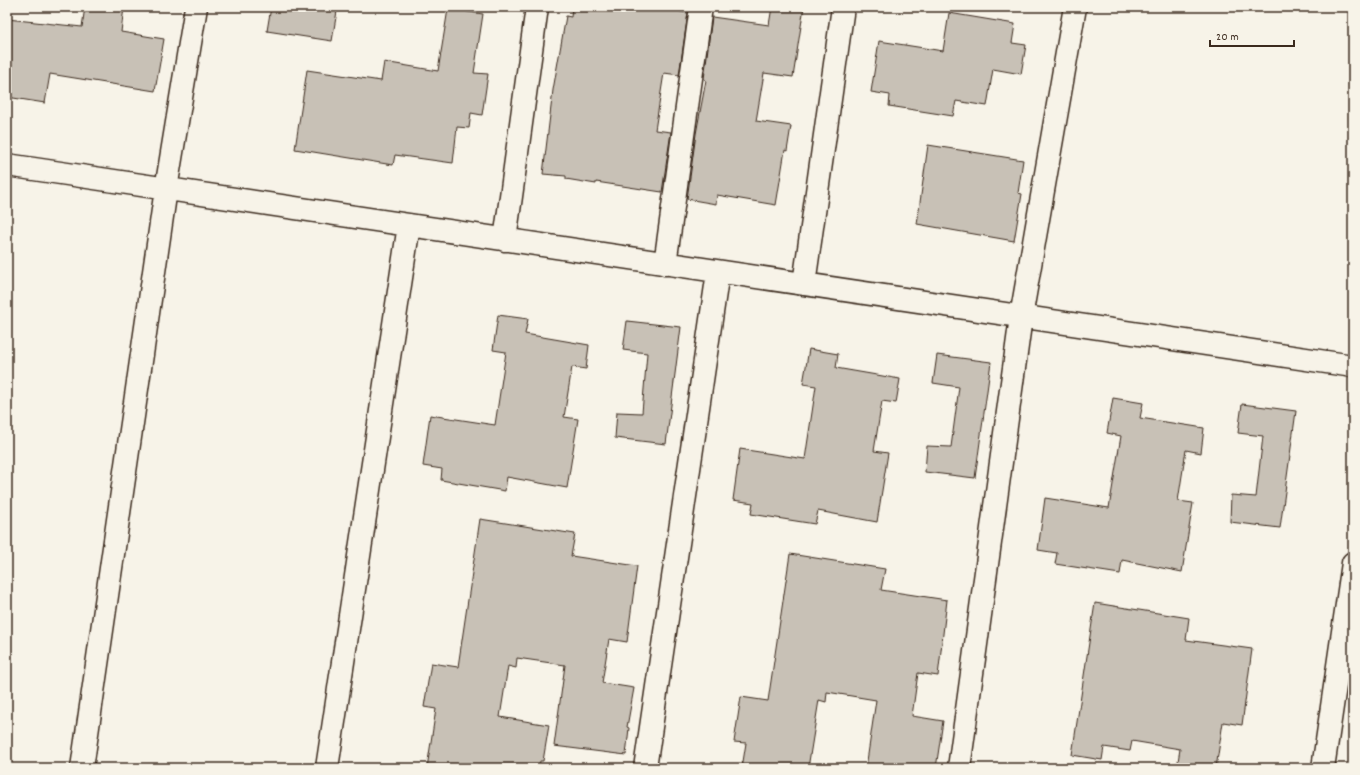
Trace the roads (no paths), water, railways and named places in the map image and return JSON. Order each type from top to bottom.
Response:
[{"type":"street","points":[[82,768],[166,189],[196,7]]},
{"type":"street","points":[[505,240],[537,7]]},
{"type":"street","points":[[665,264],[701,7]]},
{"type":"street","points":[[804,284],[843,7]]},
{"type":"street","points":[[959,768],[1021,317],[1075,7]]},
{"type":"street","points":[[7,165],[1353,366]]},
{"type":"street","points":[[327,768],[409,225]]},
{"type":"street","points":[[645,768],[718,272]]},
{"type":"street","points":[[1324,768],[1353,563]]}]
